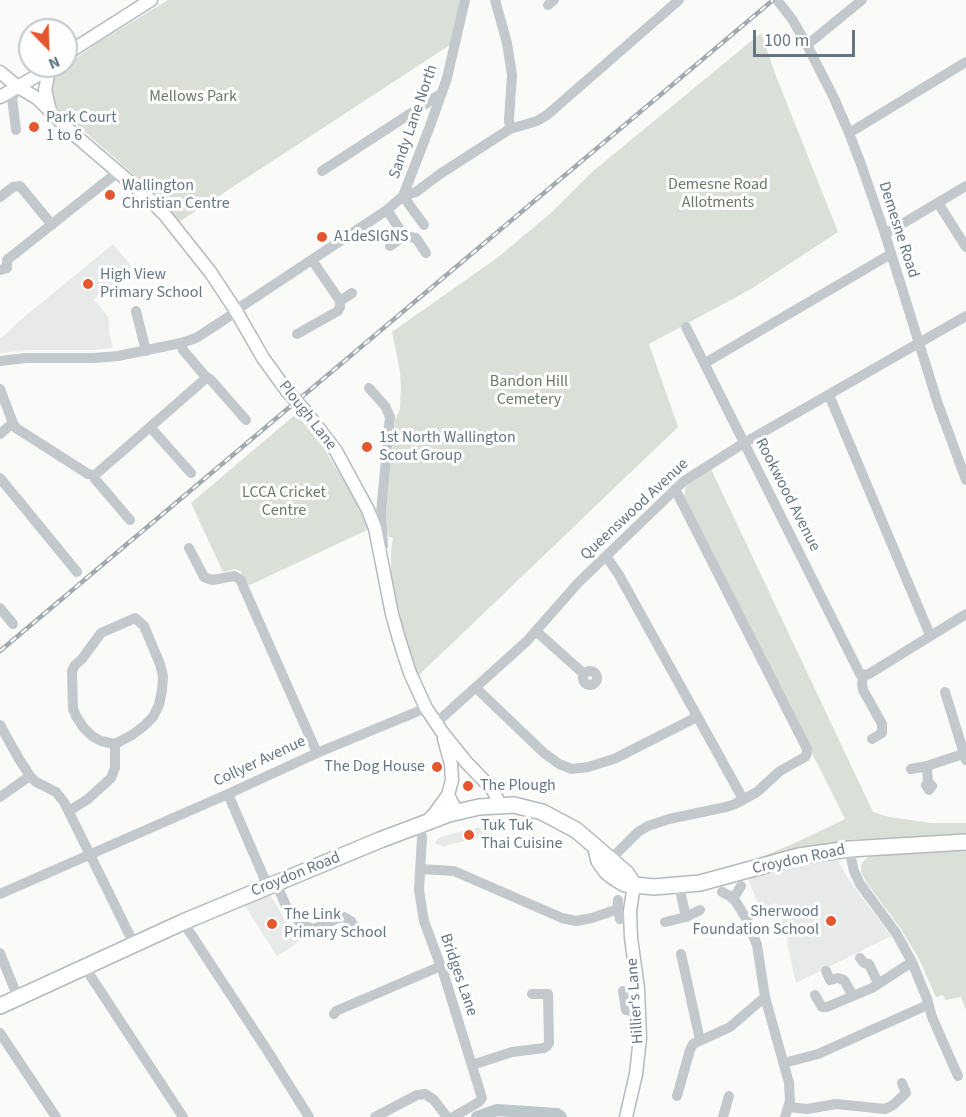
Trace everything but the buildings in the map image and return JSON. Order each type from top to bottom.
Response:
[{"type":"highway","name":"Croydon Road","points":[[0,1006],[183,921],[423,824],[479,807],[514,805],[542,812],[576,830],[627,873],[634,885]]},
{"type":"highway","name":"Croydon Road","points":[[595,846],[599,861],[615,878],[625,884],[654,887],[700,883],[799,856],[849,849],[966,842]]},
{"type":"main road","points":[[78,46],[151,0]]},
{"type":"main road","name":"Plough Lane","points":[[0,72],[36,98],[165,215],[211,273],[287,391],[336,451],[359,492],[375,528],[399,639],[410,673],[426,708],[439,728],[493,790],[500,805]]},
{"type":"main road","points":[[0,97],[32,78]]},
{"type":"main road","points":[[48,78],[45,90],[50,112]]},
{"type":"main road","points":[[423,824],[435,813],[448,795],[452,780],[451,764],[439,728]]},
{"type":"main road","points":[[451,764],[462,756]]},
{"type":"main road","points":[[448,795],[457,812]]},
{"type":"main road","name":"Hillier's Lane","points":[[626,1117],[636,1074],[640,1038],[636,969],[630,938],[630,911],[634,885]]},
{"type":"street","name":"Sandy Lane North","points":[[0,361],[118,356],[181,343],[202,335],[387,210],[403,196],[442,93],[465,0]]},
{"type":"street","points":[[495,0],[506,36],[512,75],[510,129]]},
{"type":"street","points":[[424,225],[403,196],[416,192],[510,129],[537,121],[551,113],[680,0]]},
{"type":"street","name":"Demesne Road","points":[[777,0],[792,19],[807,45],[849,133],[885,234],[938,404],[966,480]]},
{"type":"street","points":[[807,45],[862,0]]},
{"type":"street","points":[[849,133],[966,62]]},
{"type":"street","points":[[16,130],[12,98],[18,87]]},
{"type":"street","points":[[322,171],[442,93]]},
{"type":"street","points":[[0,270],[7,268],[4,260],[118,172]]},
{"type":"street","points":[[0,197],[13,187],[20,186],[52,225]]},
{"type":"street","points":[[885,234],[966,186]]},
{"type":"street","points":[[938,203],[966,247]]},
{"type":"street","points":[[387,210],[405,236]]},
{"type":"street","points":[[390,246],[405,236],[416,238],[426,253]]},
{"type":"street","points":[[705,363],[891,254]]},
{"type":"street","points":[[297,334],[338,311],[340,307],[340,301],[312,260]]},
{"type":"street","points":[[340,301],[351,293]]},
{"type":"street","points":[[136,311],[146,351]]},
{"type":"street","name":"Queenswood Avenue","points":[[439,728],[476,688],[536,631],[606,556],[690,477],[744,443],[966,316]]},
{"type":"street","name":"Rookwood Avenue","points":[[686,327],[860,674],[863,675],[862,687],[879,717],[883,730],[872,739]]},
{"type":"street","points":[[181,343],[183,350],[246,420]]},
{"type":"street","points":[[0,389],[16,428],[93,475],[100,472],[203,382],[205,376]]},
{"type":"street","points":[[369,388],[390,417],[381,513],[383,546],[380,550]]},
{"type":"street","points":[[829,394],[930,635]]},
{"type":"street","points":[[0,434],[13,423]]},
{"type":"street","points":[[150,427],[190,473]]},
{"type":"street","points":[[93,475],[130,520]]},
{"type":"street","points":[[0,478],[77,572]]},
{"type":"street","points":[[611,859],[638,832],[648,826],[726,807],[743,800],[757,792],[780,771],[807,753],[675,489]]},
{"type":"street","points":[[189,548],[204,578],[212,580],[234,576],[240,579],[317,753]]},
{"type":"street","points":[[606,556],[616,570],[743,800]]},
{"type":"street","points":[[0,608],[13,624]]},
{"type":"street","points":[[863,675],[869,674],[966,614]]},
{"type":"street","points":[[135,618],[144,626],[158,658],[163,676],[162,690],[159,705],[153,717],[132,735],[115,744],[92,736],[76,716],[73,709],[72,671],[101,633],[135,618]]},
{"type":"street","points":[[536,631],[584,674]]},
{"type":"street","points":[[476,688],[544,753],[559,764],[573,769],[614,759],[697,717]]},
{"type":"street","points":[[911,770],[965,756],[945,692]]},
{"type":"street","name":"Collyer Avenue","points":[[0,894],[317,753],[426,708]]},
{"type":"street","points":[[0,725],[30,776],[61,797],[134,944]]},
{"type":"street","points":[[69,811],[88,799],[111,778],[115,768],[115,744]]},
{"type":"street","points":[[927,766],[928,782]]},
{"type":"street","points":[[0,797],[30,776]]},
{"type":"street","points":[[228,794],[272,885],[302,925],[314,929],[344,917],[351,921],[358,933]]},
{"type":"street","name":"Bridges Lane","points":[[423,824],[418,890],[422,911],[482,1096],[481,1100],[453,1117]]},
{"type":"street","points":[[849,849],[854,871],[860,884],[896,933],[912,962],[927,1007],[958,1076]]},
{"type":"street","points":[[420,869],[454,871],[562,918],[576,921],[619,909]]},
{"type":"street","points":[[679,886],[686,917]]},
{"type":"street","points":[[733,898],[741,886]]},
{"type":"street","points":[[722,892],[733,898],[746,918],[757,945],[765,997],[790,1090],[787,1112],[836,1104],[885,1109],[906,1093],[902,1083]]},
{"type":"street","points":[[665,922],[686,917],[700,910]]},
{"type":"street","points":[[183,921],[309,1117]]},
{"type":"street","points":[[0,953],[18,998]]},
{"type":"street","points":[[681,954],[700,1040]]},
{"type":"street","points":[[860,958],[864,963],[869,964],[878,983]]},
{"type":"street","points":[[815,995],[824,1008],[878,983],[912,962]]},
{"type":"street","points":[[84,966],[183,1117]]},
{"type":"street","points":[[334,1014],[336,1011],[441,966]]},
{"type":"street","points":[[826,971],[830,980],[838,978],[844,980],[853,996]]},
{"type":"street","points":[[624,991],[626,1010],[639,1012]]},
{"type":"street","points":[[472,1065],[512,1052],[547,1046],[549,1041],[548,994],[532,994]]},
{"type":"street","points":[[677,1096],[693,1044],[730,1027],[765,997]]},
{"type":"street","points":[[784,1062],[818,1054],[927,1007]]},
{"type":"street","points":[[0,1033],[56,1117]]},
{"type":"street","points":[[375,1117],[417,1095],[425,1094],[447,1117]]},
{"type":"street","points":[[723,1117],[729,1096]]},
{"type":"shaded area","name":"High View Primary School","points":[[113,244],[133,268],[93,300],[109,318],[109,332],[113,348],[0,353],[0,338]]},
{"type":"shaded area","points":[[487,825],[489,836],[444,847],[435,843],[443,836]]},
{"type":"shaded area","name":"Sherwood Foundation School","points":[[821,858],[838,861],[849,880],[891,936],[796,983],[786,931],[776,903],[761,912],[748,878]]},
{"type":"shaded area","name":"The Link Primary School","points":[[270,895],[299,942],[277,956],[245,906]]},
{"type":"green space","name":"Mellows Park","points":[[168,0],[464,0],[456,41],[179,222],[149,188],[60,110],[51,99],[51,87],[55,78],[78,78],[78,57]]},
{"type":"green space","name":"Bandon Hill Cemetery","points":[[761,33],[838,232],[751,289],[649,344],[678,427],[418,676],[404,633],[393,586],[391,551],[393,538],[388,536],[387,530],[386,515],[395,420],[400,409],[401,387],[392,332],[497,258],[552,212],[592,172]]},
{"type":"green space","name":"LCCA Cricket Centre","points":[[296,414],[323,447],[350,490],[369,529],[250,585],[246,583],[240,571],[235,569],[223,572],[191,503]]},
{"type":"green space","points":[[711,469],[873,812],[889,817],[931,823],[966,823],[966,835],[845,840],[749,862],[845,819],[684,496],[686,486]]},
{"type":"green space","points":[[966,850],[966,1010],[961,997],[945,1000],[943,995],[936,997],[919,959],[901,929],[861,872],[862,863],[875,853]]},
{"type":"waterway","points":[[477,1117],[497,1110],[557,1114],[561,1117]]},
{"type":"railway","points":[[0,651],[773,0]]},
{"type":"place","name":"Park Court 1 to 6","points":[[34,127]]},
{"type":"place","name":"Wallington Christian Centre","points":[[110,195]]},
{"type":"place","name":"A1deSIGNS","points":[[322,237]]},
{"type":"place","name":"High View Primary School","points":[[88,284]]},
{"type":"place","name":"1st North Wallington Scout Group","points":[[367,447]]},
{"type":"place","name":"The Dog House","points":[[437,767]]},
{"type":"place","name":"The Plough","points":[[468,786]]},
{"type":"place","name":"Tuk Tuk Thai Cuisine","points":[[469,835]]},
{"type":"place","name":"Sherwood Foundation School","points":[[831,921]]},
{"type":"place","name":"The Link Primary School","points":[[272,924]]},
{"type":"park label","name":"Demesne Road Allotments","points":[[718,194]]}]
